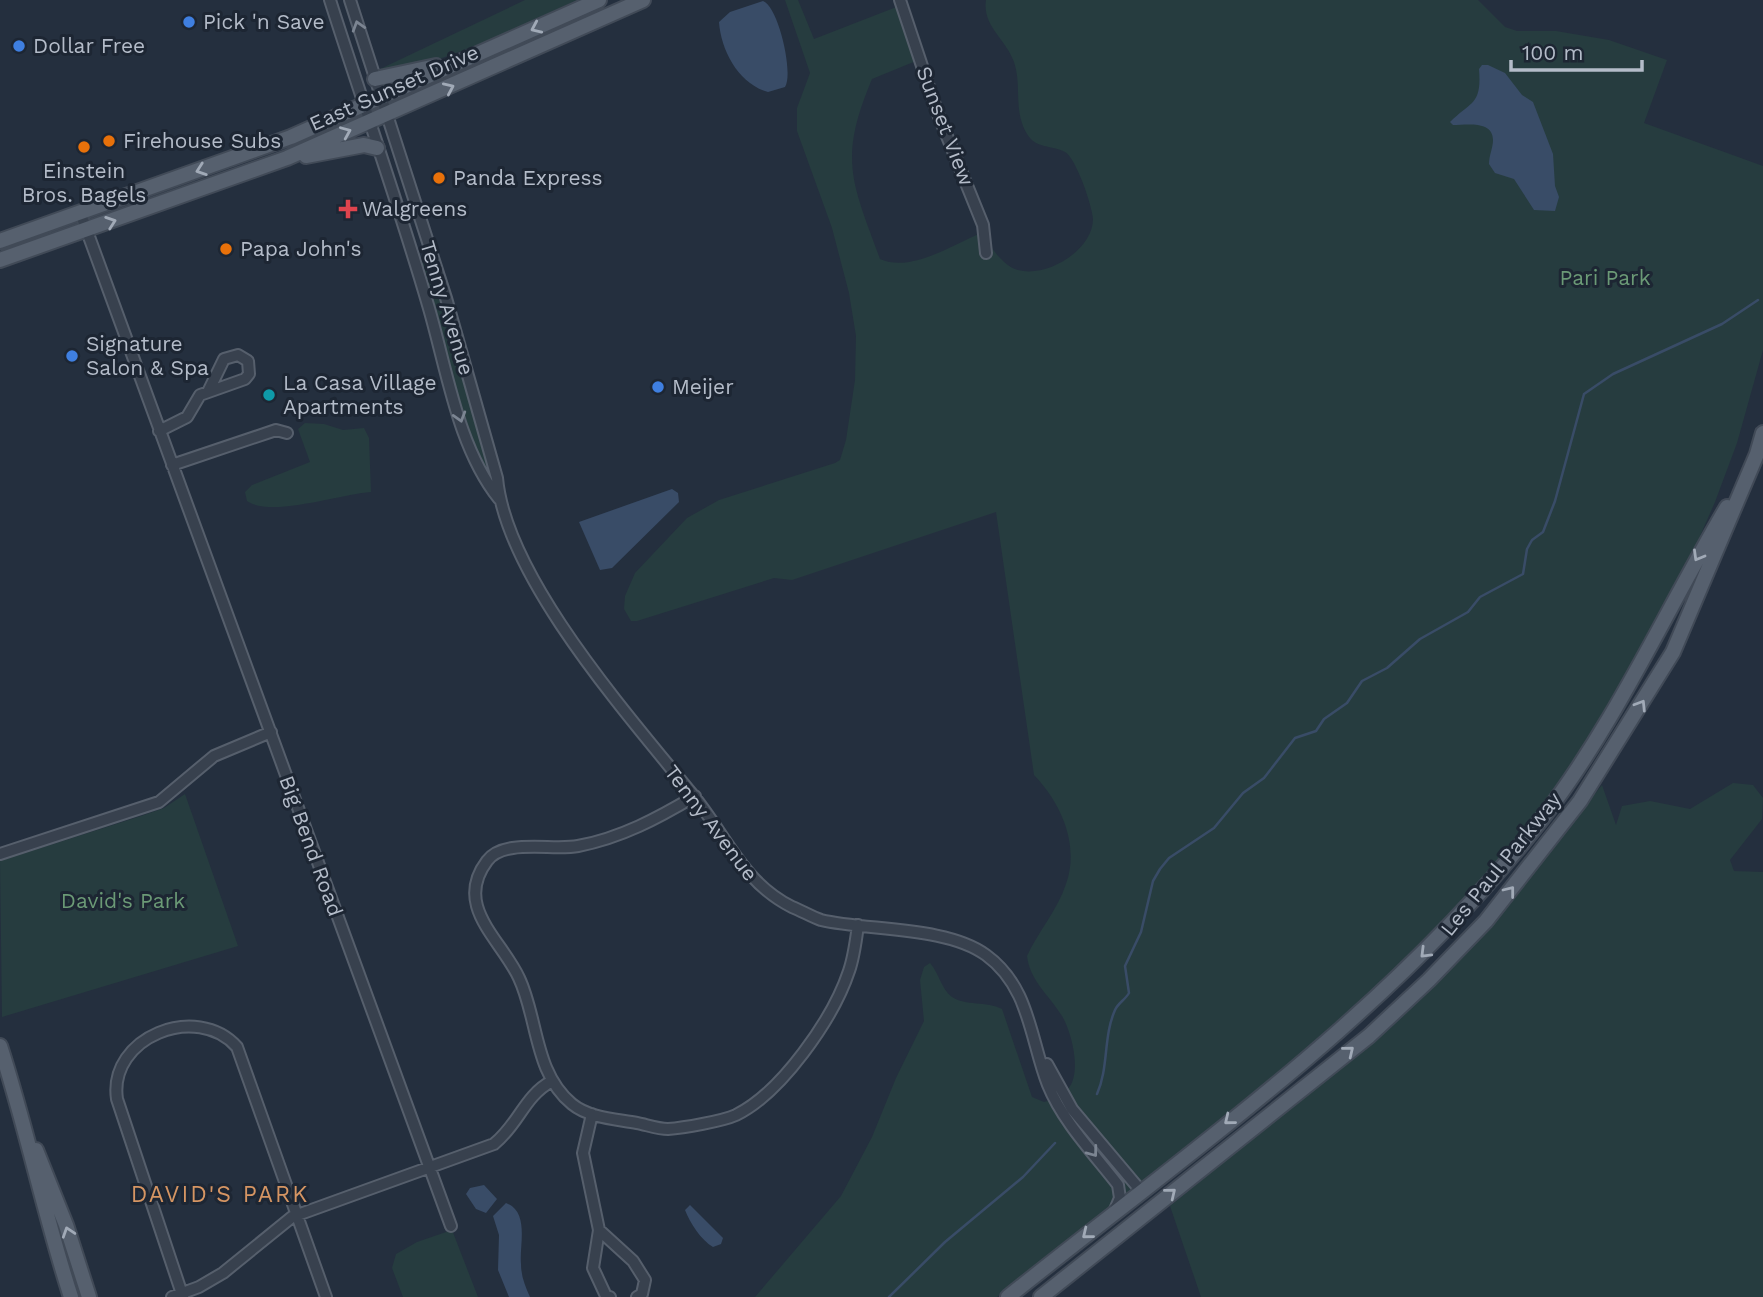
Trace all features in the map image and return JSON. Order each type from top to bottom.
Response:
[{"type":"main road","name":"East Sunset Drive","points":[[0,241],[265,147],[364,106],[599,0]]},
{"type":"main road","name":"East Sunset Drive","points":[[0,260],[287,158],[643,0]]},
{"type":"main road","points":[[375,79],[458,62]]},
{"type":"main road","points":[[287,158],[365,145],[377,148]]},
{"type":"main road","name":"Les Paul Parkway","points":[[1041,1297],[1368,1036],[1429,980],[1486,921],[1580,801],[1673,652],[1757,454],[1763,433]]},
{"type":"main road","name":"Les Paul Parkway","points":[[1008,1297],[1361,1013],[1427,951],[1492,881],[1564,789],[1616,710],[1654,643],[1686,577],[1757,454]]},
{"type":"main road","points":[[0,1046],[24,1123],[44,1211],[71,1297]]},
{"type":"main road","points":[[24,1123],[57,1202],[89,1297]]},
{"type":"main road","points":[[1033,1297],[1142,1205],[1141,1191]]},
{"type":"street","points":[[330,2],[347,0]]},
{"type":"street","name":"Tenny Avenue","points":[[347,0],[433,257],[498,478],[499,499]]},
{"type":"street","name":"Sunset View","points":[[900,0],[938,114],[984,225],[986,253]]},
{"type":"street","name":"Tenny Avenue","points":[[330,2],[415,263],[474,458],[485,481],[499,499],[530,573],[555,615],[651,745],[695,796],[737,862],[760,887],[820,920],[941,937],[985,954],[1020,990],[1049,1086],[1063,1113],[1118,1185],[1120,1198],[1114,1212]]},
{"type":"street","points":[[347,54],[365,48]]},
{"type":"street","name":"Big Bend Road","points":[[80,212],[451,1226]]},
{"type":"street","points":[[415,263],[433,257]]},
{"type":"street","points":[[449,378],[466,372]]},
{"type":"street","points":[[159,430],[187,417],[197,399],[208,392]]},
{"type":"street","points":[[172,465],[276,430],[287,433]]},
{"type":"street","points":[[0,854],[159,802],[214,756],[271,732]]},
{"type":"street","points":[[695,796],[646,825],[577,846],[517,847],[488,859],[474,885],[479,918],[520,979],[535,1036],[552,1081],[572,1104],[592,1114],[668,1129],[734,1116],[767,1094],[799,1057],[826,1017],[848,973],[858,925]]},
{"type":"street","points":[[326,1297],[297,1215],[237,1047],[219,1032],[194,1026],[169,1030],[142,1041],[130,1050],[119,1066],[117,1099],[179,1296],[223,1273],[297,1215],[494,1144],[509,1132],[534,1090],[552,1081]]},
{"type":"street","name":"Tenny Avenue","points":[[1038,1050],[1072,1109],[1141,1191]]},
{"type":"street","points":[[592,1114],[583,1153],[599,1230],[593,1268],[606,1296],[610,1297]]},
{"type":"street","points":[[599,1230],[634,1261],[645,1280],[642,1294],[637,1297]]},
{"type":"green space","points":[[525,0],[577,0],[457,53],[407,68],[381,73],[378,70]]},
{"type":"green space","name":"Pari Park","points":[[785,0],[798,0],[814,39],[899,6],[916,61],[872,79],[861,107],[852,151],[856,190],[862,210],[880,259],[892,262],[905,263],[931,256],[981,233],[1012,268],[1042,270],[1054,266],[1077,251],[1091,230],[1093,219],[1090,203],[1074,163],[1065,152],[1035,142],[1027,134],[1020,116],[1014,62],[991,25],[986,0],[1478,0],[1505,27],[1517,31],[1556,31],[1609,40],[1667,60],[1644,123],[1763,166],[1763,350],[1737,443],[1715,502],[1664,618],[1540,817],[1375,996],[1086,1232],[997,1297],[755,1297],[841,1196],[872,1137],[896,1078],[924,1021],[920,980],[924,967],[930,963],[945,990],[957,1000],[1002,1009],[1032,1097],[1044,1102],[1054,1099],[1065,1092],[1072,1082],[1075,1063],[1069,1032],[1062,1016],[1032,973],[1027,956],[1066,884],[1071,854],[1060,812],[1034,775],[996,512],[792,580],[774,578],[637,621],[631,621],[624,609],[625,596],[635,573],[687,518],[719,500],[835,463],[840,460],[846,440],[855,380],[856,336],[849,293],[832,228],[797,131],[797,108],[810,73]]},
{"type":"green space","points":[[433,257],[499,499],[474,458],[415,263]]},
{"type":"green space","points":[[305,423],[324,424],[343,430],[364,428],[369,438],[371,492],[289,506],[258,506],[247,501],[245,492],[252,485],[310,462],[298,429]]},
{"type":"green space","points":[[1733,783],[1753,785],[1763,798],[1762,819],[1730,860],[1734,871],[1763,872],[1763,1297],[1201,1297],[1170,1206],[1390,1024],[1480,936],[1602,785],[1616,825],[1622,806],[1650,801],[1690,809]]},
{"type":"green space","name":"David's Park","points":[[185,794],[238,946],[2,1017],[0,861],[164,808]]},
{"type":"green space","points":[[452,1230],[478,1297],[403,1297],[392,1268],[396,1254],[417,1242]]},
{"type":"water","points":[[763,1],[769,6],[779,27],[787,68],[785,87],[768,92],[748,82],[733,65],[723,44],[719,22],[730,12]]},
{"type":"water","points":[[1482,65],[1505,73],[1522,95],[1533,102],[1553,154],[1555,186],[1559,197],[1555,211],[1534,210],[1514,179],[1495,173],[1489,164],[1493,140],[1489,129],[1471,124],[1453,125],[1450,122],[1477,96],[1479,69]]},
{"type":"water","points":[[672,489],[678,493],[679,502],[612,568],[600,570],[579,522]]},
{"type":"water","points":[[484,1185],[497,1199],[486,1213],[476,1209],[466,1194],[470,1188]]},
{"type":"water","points":[[506,1203],[513,1207],[521,1222],[521,1268],[530,1297],[509,1297],[498,1270],[499,1235],[493,1216]]},
{"type":"water","points":[[690,1205],[723,1238],[721,1244],[713,1247],[700,1236],[685,1210]]},
{"type":"waterway","points":[[1097,1094],[1111,1020],[1116,1008],[1129,993],[1125,966],[1141,932],[1153,881],[1169,858],[1214,828],[1243,793],[1264,778],[1295,738],[1316,731],[1324,719],[1347,703],[1362,681],[1387,668],[1420,639],[1468,612],[1480,597],[1523,574],[1527,549],[1532,540],[1543,532],[1555,501],[1584,394],[1613,374],[1722,324],[1758,300]]},
{"type":"waterway","points":[[889,1297],[945,1242],[1023,1177],[1055,1143]]},
{"type":"place","name":"Pick 'n Save","points":[[189,22]]},
{"type":"place","name":"Dollar Free","points":[[19,46]]},
{"type":"place","name":"Firehouse Subs","points":[[109,141]]},
{"type":"place","name":"Einstein Bros. Bagels","points":[[84,147]]},
{"type":"place","name":"Panda Express","points":[[439,178]]},
{"type":"place","name":"Walgreens","points":[[348,209]]},
{"type":"place","name":"Papa John's","points":[[226,249]]},
{"type":"place","name":"Signature Salon & Spa","points":[[72,356]]},
{"type":"place","name":"Meijer","points":[[658,387]]},
{"type":"place","name":"La Casa Village Apartments","points":[[269,395]]},
{"type":"district","name":"DAVID'S PARK","points":[[220,1194]]}]
